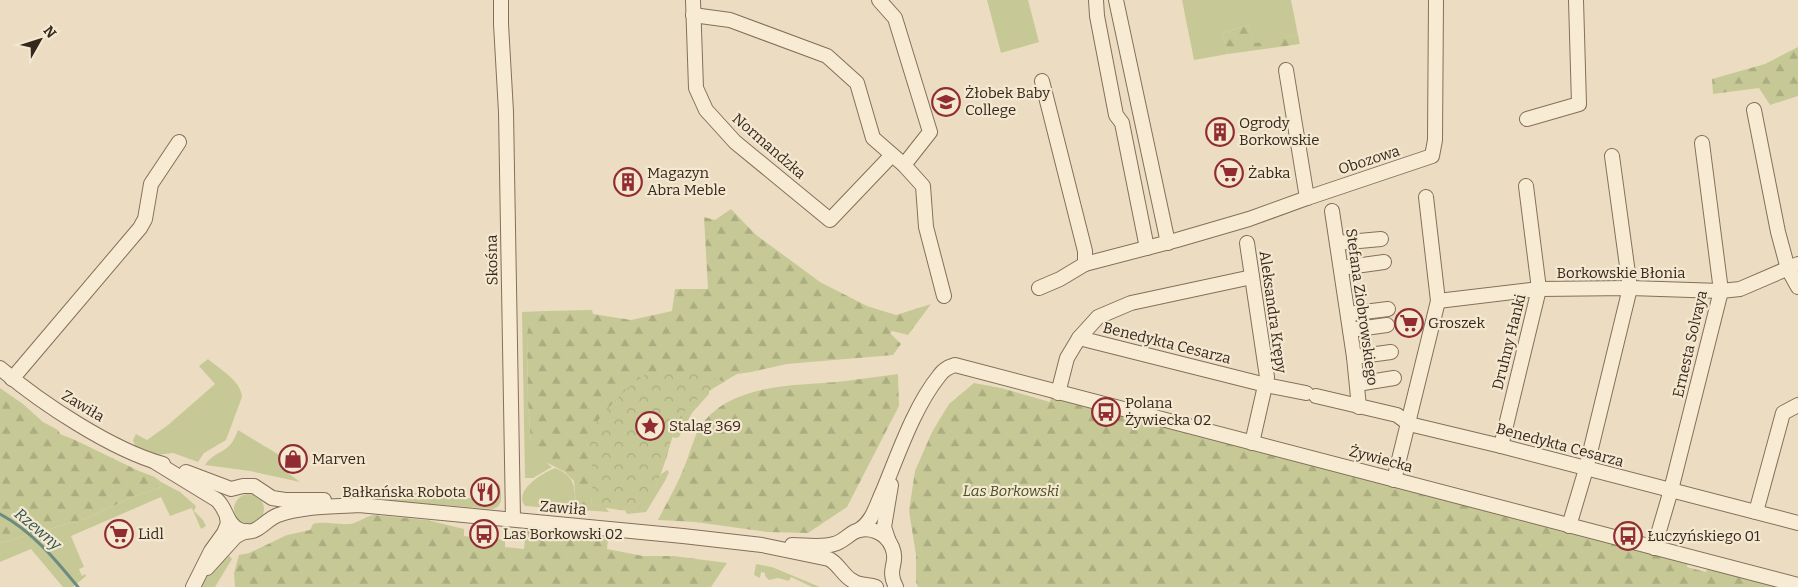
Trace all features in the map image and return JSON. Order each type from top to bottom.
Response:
[{"type":"street","name":"Skośna","points":[[501,0],[506,112],[513,520]]},
{"type":"street","name":"Normandzka","points":[[692,0],[696,88],[706,110],[735,142],[830,220],[892,156]]},
{"type":"street","points":[[879,0],[894,18],[930,132],[904,165]]},
{"type":"street","points":[[1096,0],[1097,16],[1116,115],[1122,122],[1147,248]]},
{"type":"street","points":[[1116,0],[1168,243]]},
{"type":"street","name":"Obozowa","points":[[1039,288],[1060,279],[1085,264],[1168,243],[1249,219],[1432,156],[1435,140],[1436,0]]},
{"type":"street","points":[[1528,119],[1579,104],[1576,0]]},
{"type":"street","points":[[693,15],[730,20],[827,56],[857,83],[872,138],[922,183],[924,188],[926,227],[944,296]]},
{"type":"street","points":[[1286,70],[1307,198]]},
{"type":"street","points":[[1042,81],[1085,251],[1085,264]]},
{"type":"street","points":[[1754,110],[1778,232],[1793,266],[1798,287]]},
{"type":"street","points":[[12,378],[140,228],[152,184],[179,142]]},
{"type":"street","name":"Ernesta Solvaya","points":[[1654,548],[1671,490],[1721,291],[1702,143]]},
{"type":"street","points":[[1569,526],[1586,469],[1630,288],[1612,156]]},
{"type":"street","name":"Druhny Hanki","points":[[1501,446],[1539,289],[1526,186]]},
{"type":"street","points":[[1394,480],[1438,301],[1426,197]]},
{"type":"street","name":"Stefana Ziobrowskiego","points":[[1332,211],[1360,407]]},
{"type":"street","points":[[1337,244],[1381,239]]},
{"type":"street","name":"Aleksandra Krępy","points":[[1247,243],[1267,377],[1252,443]]},
{"type":"street","points":[[1340,268],[1384,262]]},
{"type":"street","name":"Borkowskie Błonia","points":[[1438,301],[1539,289],[1630,288],[1721,291],[1740,289],[1793,266]]},
{"type":"street","points":[[1058,393],[1068,358],[1079,338],[1098,317],[1131,303],[1252,277]]},
{"type":"street","points":[[1348,314],[1388,309]]},
{"type":"street","points":[[1350,330],[1387,325]]},
{"type":"street","name":"Benedykta Cesarza","points":[[1079,338],[1266,385],[1397,415],[1409,424],[1798,523]]},
{"type":"street","points":[[1354,357],[1391,352]]},
{"type":"street","name":"Żywiecka","points":[[895,462],[912,423],[931,387],[939,375],[947,368],[955,365],[1798,585]]},
{"type":"street","name":"Zawiła","points":[[0,368],[90,430],[123,448],[155,462],[225,487],[254,486],[272,498],[285,500],[321,499],[348,502],[359,506]]},
{"type":"street","points":[[1358,384],[1394,378]]},
{"type":"street","points":[[1756,512],[1783,413],[1798,405]]},
{"type":"street","name":"Zawiła","points":[[155,462],[217,500],[236,528],[247,532],[259,528],[268,520],[279,515],[307,509],[359,506],[619,529],[762,545],[825,558],[834,562],[852,581],[858,584],[873,586],[885,578],[892,568]]},
{"type":"street","points":[[842,570],[839,564],[840,549],[853,533],[871,519],[895,462]]},
{"type":"street","points":[[895,462],[884,530],[891,544],[894,556],[891,576],[896,587]]},
{"type":"street","points":[[195,582],[211,551],[227,527],[226,514],[230,495],[238,488]]},
{"type":"street","points":[[266,495],[271,509],[268,520]]},
{"type":"street","name":"Zawiła","points":[[762,545],[831,545],[841,542],[853,533],[872,530],[883,534],[888,539]]},
{"type":"street","points":[[195,582],[233,540],[240,534],[247,532]]},
{"type":"green space","points":[[987,0],[1028,0],[1039,42],[1001,53]]},
{"type":"green space","points":[[1182,0],[1291,0],[1298,35],[1256,44],[1248,25],[1222,33],[1228,54],[1194,60]]},
{"type":"green space","points":[[1248,25],[1256,43],[1298,35],[1300,44],[1228,54],[1222,33]]},
{"type":"green space","points":[[1798,47],[1798,96],[1770,105],[1759,88],[1713,94],[1712,79],[1765,64]]},
{"type":"green space","points":[[731,209],[755,234],[820,282],[867,306],[896,315],[931,304],[908,335],[892,331],[890,333],[901,344],[893,355],[787,364],[737,374],[705,393],[689,407],[675,428],[656,485],[636,512],[594,477],[591,506],[576,504],[574,481],[565,472],[538,458],[531,444],[527,334],[530,322],[545,311],[592,310],[593,314],[631,320],[672,311],[675,289],[708,289],[704,217],[715,220]]},
{"type":"green space","points":[[545,311],[536,316],[527,334],[528,401],[531,444],[552,467],[533,478],[525,478],[522,312]]},
{"type":"green space","points":[[208,359],[229,375],[241,391],[242,397],[226,440],[204,453],[198,462],[173,453],[156,455],[135,446],[133,440],[136,434],[147,440],[168,425],[215,384],[199,366]]},
{"type":"green space","points":[[898,374],[899,406],[847,507],[808,533],[767,532],[695,522],[658,520],[679,479],[703,423],[716,410],[732,400],[750,393],[788,386]]},
{"type":"green space","points":[[645,375],[702,375],[724,382],[695,401],[678,421],[659,477],[652,491],[636,512],[591,506],[593,477],[589,437],[594,426],[605,411],[634,382]]},
{"type":"green space","name":"Las Borkowski","points":[[974,383],[1001,388],[1050,402],[1051,396],[1097,408],[1096,410],[1110,414],[1111,412],[1688,562],[1687,567],[1706,572],[1708,567],[1783,587],[918,587],[916,582],[916,555],[909,511],[915,471],[932,432],[949,404]]},
{"type":"green space","points":[[0,388],[23,404],[43,422],[58,430],[60,434],[155,477],[161,487],[135,496],[85,519],[0,543]]},
{"type":"green space","points":[[709,390],[709,394],[692,413],[679,437],[672,437],[686,410]]},
{"type":"green space","points":[[238,430],[286,459],[284,470],[300,482],[250,471],[205,465],[231,444]]},
{"type":"green space","points":[[555,468],[570,478],[575,491],[576,504],[605,507],[609,512],[525,506],[522,500],[526,488],[537,478]]},
{"type":"green space","points":[[667,470],[669,472],[665,481],[646,512],[627,514],[625,511],[636,511],[656,485],[660,475]]},
{"type":"green space","points":[[155,477],[180,492],[196,506],[194,511],[206,526],[201,529],[192,508],[170,516],[161,497],[71,536],[84,567],[79,569],[82,576],[85,574],[86,576],[73,587],[63,587],[31,549],[0,562],[0,543],[85,519],[135,496],[161,487]]},
{"type":"green space","points":[[497,484],[500,485],[501,500],[499,505],[493,509],[367,499],[365,488],[498,501]]},
{"type":"green space","points":[[249,494],[260,498],[264,509],[260,520],[249,524],[238,520],[234,509],[238,498]]},
{"type":"green space","points":[[373,515],[427,520],[464,529],[464,536],[505,540],[505,547],[524,549],[526,530],[608,538],[607,549],[643,556],[674,556],[727,563],[711,587],[235,587],[234,573],[239,555],[249,553],[287,535],[310,530],[313,524],[350,524]]},
{"type":"green space","points":[[227,553],[232,559],[215,587],[200,587],[211,569]]},
{"type":"green space","points":[[756,564],[772,567],[820,587],[812,587],[791,577],[789,581],[778,578],[769,580],[765,573],[761,572],[760,578],[754,575]]},
{"type":"waterway","name":"Rzewny","points":[[0,514],[33,537],[78,587]]},
{"type":"place","name":"Żłobek Baby College","points":[[946,102]]},
{"type":"place","name":"Ogrody Borkowskie","points":[[1220,132]]},
{"type":"place","name":"Żabka","points":[[1229,173]]},
{"type":"place","name":"Magazyn Abra Meble","points":[[628,182]]},
{"type":"place","name":"Groszek","points":[[1409,323]]},
{"type":"place","name":"Polana Żywiecka 02","points":[[1106,412]]},
{"type":"place","name":"Stalag 369","points":[[650,426]]},
{"type":"place","name":"Marven","points":[[293,459]]},
{"type":"place","name":"Bałkańska Robota","points":[[485,492]]},
{"type":"place","name":"Lidl","points":[[119,534]]},
{"type":"place","name":"Las Borkowski 02","points":[[484,534]]},
{"type":"place","name":"Łuczyńskiego 01","points":[[1628,536]]}]
